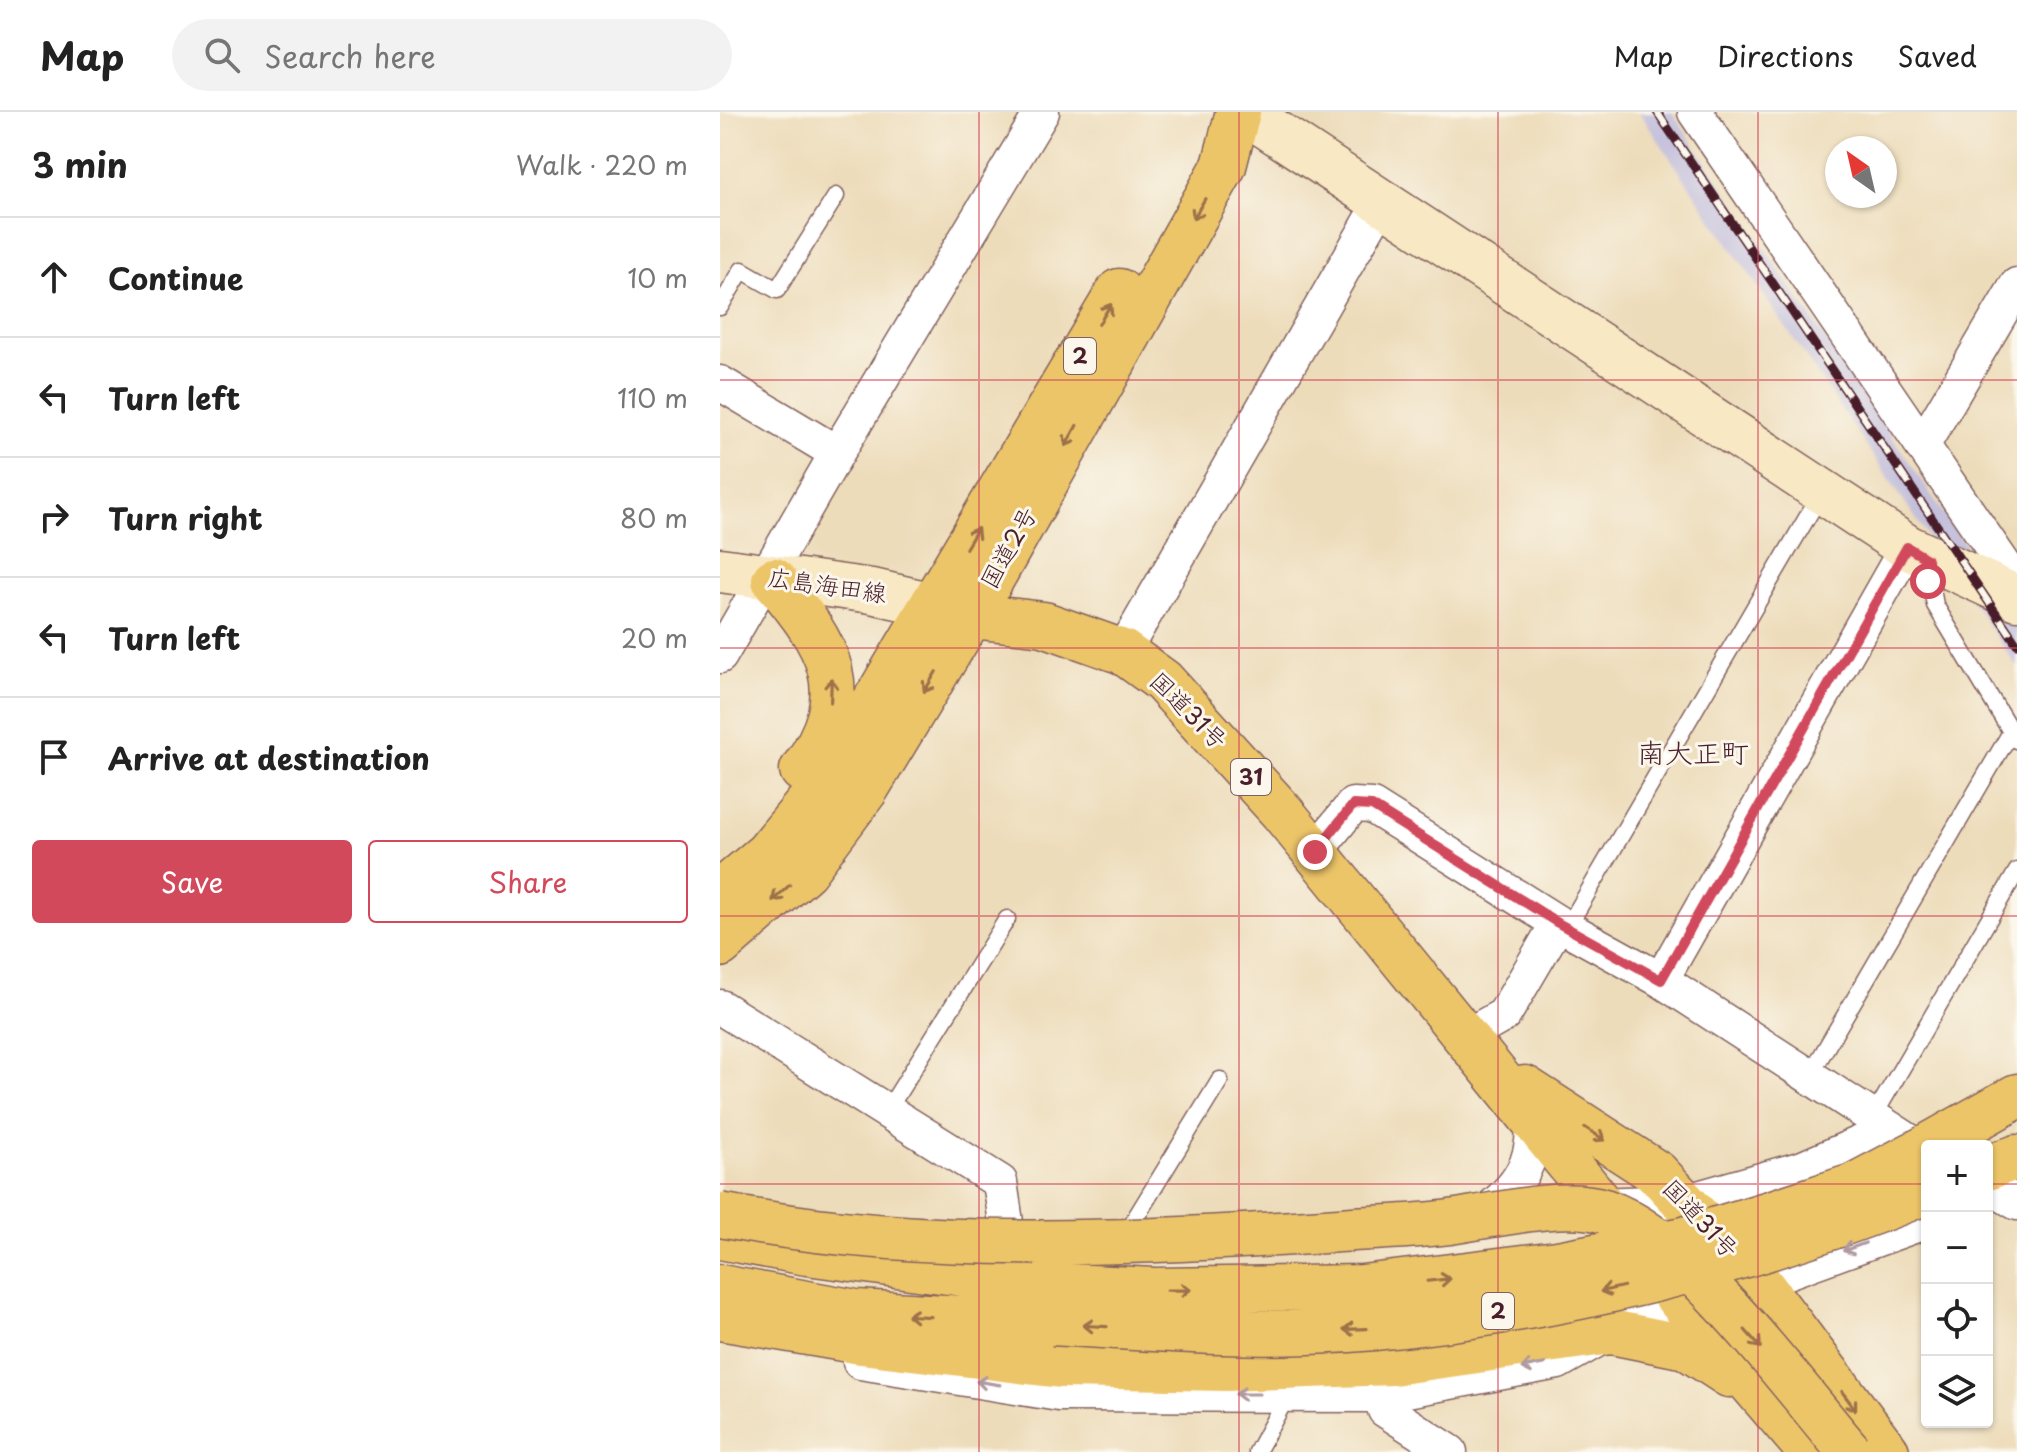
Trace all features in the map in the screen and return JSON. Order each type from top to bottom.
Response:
[{"type":"highway","name":"国道2号","points":[[720,945],[805,871],[865,791],[952,611],[1195,162],[1218,125],[1236,112]]},
{"type":"highway","points":[[720,871],[728,855],[804,768],[829,725],[833,679],[827,655],[801,613],[770,579]]},
{"type":"highway","name":"国道2号","points":[[720,893],[767,853],[823,786],[952,611]]},
{"type":"highway","name":"国道31号","points":[[952,611],[1044,624],[1123,652],[1173,692],[1315,852],[1681,1302],[1809,1452]]},
{"type":"highway","name":"国道31号","points":[[1467,1036],[1525,1088],[1657,1173],[1759,1282],[1887,1452]]},
{"type":"highway","points":[[1912,1142],[2017,1096]]},
{"type":"highway","points":[[1965,1140],[2017,1115]]},
{"type":"highway","name":"2","points":[[720,1237],[807,1253],[1045,1285],[1155,1290],[1362,1287],[1557,1263],[1684,1239],[1853,1186],[1912,1142]]},
{"type":"highway","name":"2","points":[[720,1287],[856,1312],[1221,1333],[1372,1328],[1543,1304],[1611,1289],[1796,1240],[1921,1194]]},
{"type":"highway","points":[[720,1215],[895,1237],[1090,1242],[1448,1222],[1576,1207],[1602,1210],[1644,1232],[1702,1280],[1850,1452]]},
{"type":"highway","points":[[720,1318],[861,1342],[1061,1366],[1227,1369],[1387,1379],[1611,1332],[1686,1347],[1726,1372],[1809,1452]]},
{"type":"street","points":[[720,656],[770,579],[837,453],[1042,112]]},
{"type":"street","points":[[1245,112],[1917,553],[2017,598]]},
{"type":"street","points":[[1695,112],[2017,584]]},
{"type":"street","points":[[1123,652],[1383,200]]},
{"type":"street","points":[[1922,446],[2017,285]]},
{"type":"street","points":[[720,383],[837,453]]},
{"type":"street","points":[[1661,980],[1917,553]]},
{"type":"street","name":"広島海田線","points":[[720,570],[872,591],[952,611]]},
{"type":"street","points":[[1315,852],[1353,805],[1372,806],[1563,925],[1661,980],[1912,1142]]},
{"type":"street","points":[[1467,1036],[1504,1015],[1563,925]]},
{"type":"street","points":[[720,1007],[1000,1182],[1007,1229]]},
{"type":"street","points":[[1484,1214],[1512,1191],[1528,1166],[1534,1138],[1532,1116]]},
{"type":"street","points":[[720,1198],[1007,1229],[1223,1231],[1603,1204],[1684,1202],[1803,1168],[1912,1142]]},
{"type":"street","points":[[1611,1332],[1681,1302],[1759,1282],[1921,1223]]},
{"type":"street","points":[[720,1340],[1059,1394],[1288,1394],[1387,1379],[1385,1410],[1405,1439],[1450,1452]]},
{"type":"lane","points":[[720,307],[742,270],[777,290],[836,196]]},
{"type":"lane","points":[[1563,925],[1823,491]]},
{"type":"lane","points":[[1809,1077],[2014,736],[1935,605],[1917,553]]},
{"type":"lane","points":[[1912,1142],[2017,871]]},
{"type":"lane","points":[[887,1111],[1007,919]]},
{"type":"lane","points":[[1128,1230],[1220,1080]]},
{"type":"lane","points":[[1257,1452],[1288,1394]]},
{"type":"shaded area","points":[[1639,112],[1672,112],[2017,621],[2017,667]]},
{"type":"railway","points":[[1657,112],[2017,644]]},
{"type":"district","name":"南大正町","points":[[1693,753]]},
{"type":"route","points":[[1315,852],[1353,805],[1372,806],[1558,923],[1661,980],[1907,547],[1927,559],[1928,581]]}]
